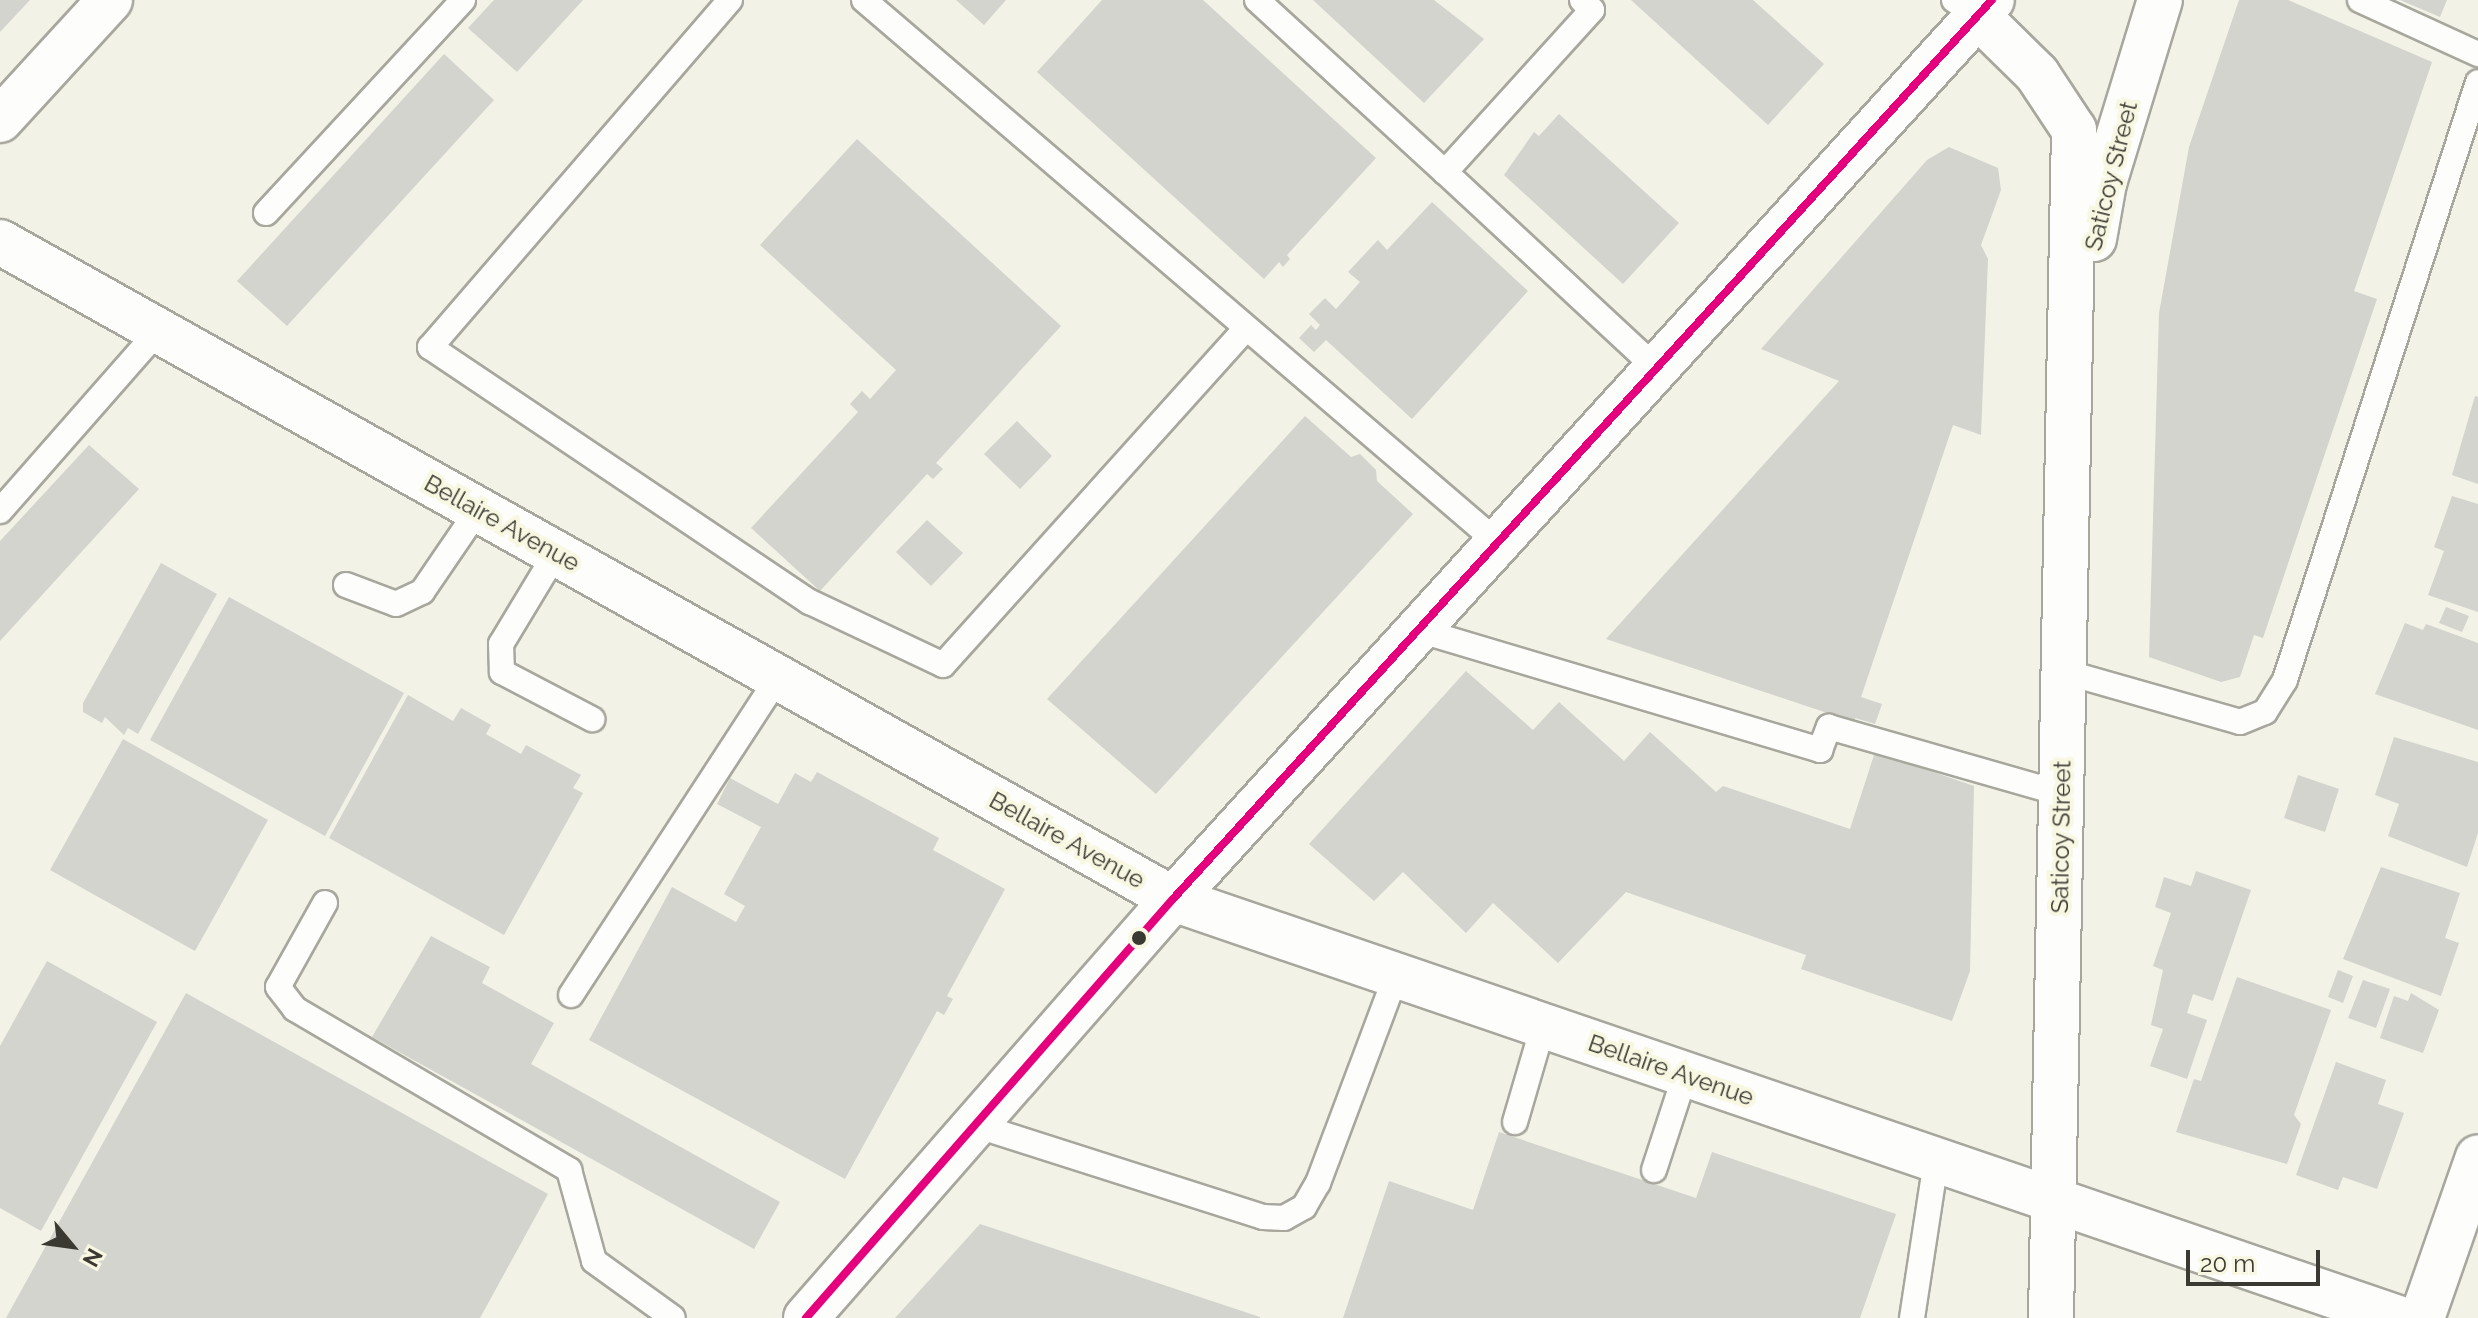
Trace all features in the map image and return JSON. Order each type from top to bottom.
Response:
[{"type":"street","points":[[4,108],[110,0]]},
{"type":"street","name":"Saticoy Street","points":[[2073,355],[2104,183],[2160,0]]},
{"type":"street","points":[[806,1318],[1173,899],[1656,368],[1975,5]]},
{"type":"street","name":"Saticoy Street","points":[[1975,5],[2037,74],[2074,130],[2073,355],[2051,1318]]},
{"type":"street","name":"Bellaire Avenue","points":[[0,242],[1173,899],[2398,1318]]},
{"type":"street","points":[[2422,1318],[2478,1157]]},
{"type":"lane","points":[[266,213],[463,0]]},
{"type":"lane","points":[[730,0],[430,347],[810,602],[943,665],[1245,330]]},
{"type":"lane","points":[[864,0],[1245,330],[1497,542]]},
{"type":"lane","points":[[1257,0],[1656,368]]},
{"type":"lane","points":[[1445,172],[1592,10],[1582,0]]},
{"type":"lane","points":[[2360,0],[2478,54]]},
{"type":"lane","points":[[2065,672],[2240,722],[2265,712],[2285,680],[2478,82]]},
{"type":"lane","points":[[0,511],[158,331]]},
{"type":"lane","points":[[346,585],[396,604],[422,592],[478,510]]},
{"type":"lane","points":[[556,553],[501,644],[502,672],[592,719]]},
{"type":"lane","points":[[1418,630],[1820,750],[1829,727],[2062,794]]},
{"type":"lane","points":[[571,995],[778,678]]},
{"type":"lane","points":[[325,903],[278,987],[295,1009],[569,1170],[594,1261],[673,1318]]},
{"type":"lane","points":[[975,1125],[1263,1217],[1284,1218],[1304,1207],[1318,1183],[1396,975]]},
{"type":"lane","points":[[1515,1122],[1543,1026]]},
{"type":"lane","points":[[1654,1170],[1685,1075]]},
{"type":"lane","points":[[1912,1318],[1936,1161]]},
{"type":"building","points":[[0,0],[30,0],[0,32]]},
{"type":"building","points":[[494,0],[583,0],[517,72],[468,28]]},
{"type":"building","points":[[956,0],[1006,0],[984,25]]},
{"type":"building","points":[[1102,0],[1203,0],[1376,158],[1287,255],[1290,259],[1283,267],[1279,262],[1264,279],[1037,72]]},
{"type":"building","points":[[1313,0],[1434,0],[1484,39],[1424,103]]},
{"type":"building","points":[[1631,0],[1753,0],[1824,64],[1768,125]]},
{"type":"building","points":[[2239,0],[2288,0],[2432,62],[2354,291],[2377,299],[2263,638],[2254,635],[2240,677],[2221,682],[2149,657],[2159,313],[2189,147]]},
{"type":"building","points":[[2400,0],[2447,0],[2440,17]]},
{"type":"building","points":[[444,54],[494,100],[287,326],[237,281]]},
{"type":"building","points":[[1559,114],[1679,223],[1623,284],[1504,175],[1534,132],[1539,136]]},
{"type":"building","points":[[857,139],[1061,326],[936,463],[943,469],[933,479],[927,474],[820,591],[751,528],[858,412],[850,404],[862,391],[870,399],[896,370],[760,245]]},
{"type":"building","points":[[1949,147],[1998,168],[2001,190],[1981,245],[1988,259],[1981,435],[1953,425],[1861,697],[1882,704],[1875,724],[1855,718],[1854,722],[1606,639],[1839,381],[1761,349],[1927,160]]},
{"type":"building","points":[[1432,202],[1528,291],[1412,419],[1326,340],[1314,352],[1299,338],[1311,325],[1316,330],[1320,325],[1309,314],[1325,298],[1336,309],[1360,282],[1348,272],[1378,240],[1387,250]]},
{"type":"building","points":[[2475,396],[2478,397],[2478,484],[2452,475]]},
{"type":"building","points":[[1305,416],[1351,457],[1360,454],[1376,470],[1377,481],[1413,514],[1156,794],[1047,699]]},
{"type":"building","points":[[1017,421],[1052,456],[1020,489],[984,454]]},
{"type":"building","points":[[89,445],[139,489],[0,641],[0,541]]},
{"type":"building","points":[[2452,496],[2478,504],[2478,612],[2428,595],[2444,551],[2434,547]]},
{"type":"building","points":[[927,520],[963,553],[931,586],[896,552]]},
{"type":"building","points":[[161,563],[217,594],[138,734],[128,728],[124,735],[105,717],[102,723],[83,712],[83,703]]},
{"type":"building","points":[[229,597],[404,693],[325,836],[150,740]]},
{"type":"building","points":[[2446,607],[2469,616],[2462,632],[2439,623]]},
{"type":"building","points":[[2405,623],[2423,630],[2426,624],[2478,643],[2478,730],[2375,694]]},
{"type":"building","points":[[1466,671],[1533,730],[1559,702],[1624,761],[1650,732],[1716,792],[1723,786],[1850,829],[1875,752],[1974,786],[1970,971],[1952,1021],[1801,969],[1806,955],[1626,892],[1558,963],[1493,903],[1466,933],[1403,872],[1374,901],[1309,844]]},
{"type":"building","points":[[408,695],[453,721],[461,708],[491,725],[486,734],[521,754],[526,745],[581,775],[573,788],[583,793],[504,935],[329,838]]},
{"type":"building","points":[[2394,737],[2478,762],[2478,833],[2467,867],[2388,836],[2399,804],[2375,795]]},
{"type":"building","points":[[123,739],[268,820],[195,951],[50,870]]},
{"type":"building","points":[[817,772],[939,838],[933,850],[1005,889],[947,996],[953,999],[944,1015],[937,1011],[845,1179],[589,1040],[672,887],[736,922],[745,906],[724,894],[761,827],[717,804],[730,778],[778,804],[795,773],[811,782]]},
{"type":"building","points":[[2298,775],[2339,789],[2325,832],[2284,818]]},
{"type":"building","points":[[2381,867],[2460,893],[2445,938],[2459,943],[2441,996],[2343,959]]},
{"type":"building","points":[[2196,871],[2251,890],[2213,1001],[2193,994],[2187,1013],[2207,1020],[2187,1079],[2150,1066],[2163,1029],[2151,1025],[2163,970],[2153,966],[2171,913],[2155,907],[2164,877],[2191,886]]},
{"type":"building","points":[[431,936],[490,967],[482,983],[554,1023],[531,1064],[780,1202],[754,1249],[372,1037]]},
{"type":"building","points":[[47,961],[157,1022],[41,1231],[0,1208],[0,1046]]},
{"type":"building","points":[[2338,970],[2353,976],[2343,1003],[2328,997]]},
{"type":"building","points":[[2237,977],[2331,1010],[2294,1115],[2301,1124],[2287,1164],[2176,1132],[2194,1079],[2201,1081]]},
{"type":"building","points":[[2363,980],[2390,989],[2376,1028],[2348,1018]]},
{"type":"building","points":[[186,993],[548,1194],[480,1318],[6,1318]]},
{"type":"building","points":[[2411,993],[2439,1010],[2423,1053],[2380,1038],[2394,996],[2408,1001]]},
{"type":"building","points":[[2336,1062],[2386,1080],[2378,1104],[2404,1113],[2377,1189],[2343,1177],[2338,1190],[2296,1175]]},
{"type":"building","points":[[1499,1132],[1696,1198],[1712,1152],[1896,1214],[1860,1318],[1343,1318],[1389,1181],[1473,1210]]},
{"type":"building","points":[[980,1224],[1260,1317],[1260,1318],[895,1318]]},
{"type":"transit line","points":[[806,1318],[1173,899],[1992,0]]}]
